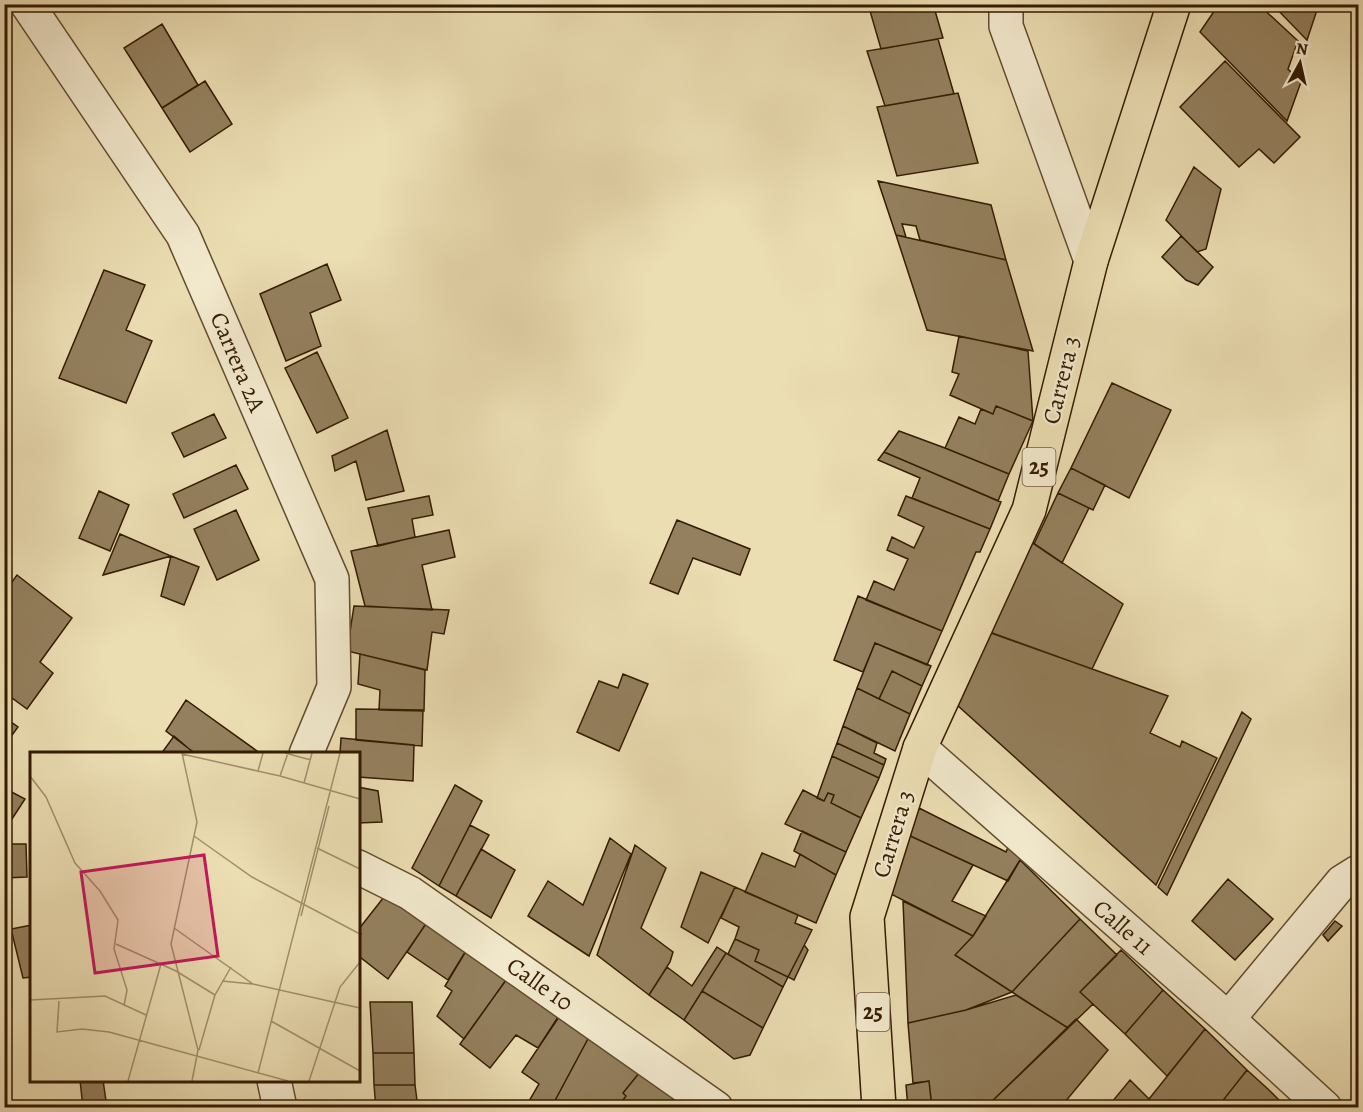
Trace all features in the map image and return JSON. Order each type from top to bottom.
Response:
[{"type":"main road","name":"Carrera 3","points":[[879,1107],[867,917],[920,748],[1029,510],[1091,261],[1174,4]]},
{"type":"street","name":"Carrera 2A","points":[[27,4],[183,235],[332,579],[334,687],[306,752]]},
{"type":"street","points":[[1006,4],[1005,26],[1091,261]]},
{"type":"street","name":"Calle 11","points":[[920,748],[1325,1107]]},
{"type":"street","name":"Calle 10","points":[[360,868],[410,893],[716,1107]]},
{"type":"street","points":[[1228,1019],[1342,882],[1359,872]]},
{"type":"street","points":[[274,1082],[280,1107]]},
{"type":"building","points":[[868,4],[933,4],[943,38],[881,49]]},
{"type":"building","points":[[1219,4],[1258,4],[1298,41],[1288,69],[1301,82],[1287,121],[1200,32]]},
{"type":"building","points":[[1272,4],[1319,4],[1307,40],[1302,35]]},
{"type":"building","points":[[162,24],[198,85],[162,108],[124,48]]},
{"type":"building","points":[[938,39],[954,94],[885,106],[867,51]]},
{"type":"building","points":[[1225,61],[1300,137],[1274,163],[1259,149],[1239,167],[1180,107]]},
{"type":"building","points":[[205,81],[232,124],[190,152],[162,108]]},
{"type":"building","points":[[958,93],[978,163],[897,176],[877,107]]},
{"type":"building","points":[[1194,167],[1221,189],[1206,249],[1197,252],[1166,220]]},
{"type":"building","points":[[878,181],[991,205],[1006,260],[920,240],[916,226],[902,224],[906,237],[896,235]]},
{"type":"building","points":[[896,235],[1006,260],[1033,351],[927,330]]},
{"type":"building","points":[[1181,236],[1213,267],[1198,285],[1186,280],[1162,257]]},
{"type":"building","points":[[327,264],[341,300],[310,313],[321,346],[286,361],[260,294]]},
{"type":"building","points":[[104,270],[145,285],[126,330],[152,341],[126,403],[59,378]]},
{"type":"building","points":[[959,336],[1028,351],[1033,421],[996,406],[993,414],[950,395],[959,374],[952,372]]},
{"type":"building","points":[[317,352],[348,418],[317,433],[285,368]]},
{"type":"building","points":[[1112,383],[1171,410],[1129,498],[1071,468]]},
{"type":"building","points":[[996,406],[1033,421],[1009,474],[945,448],[959,417],[975,424],[981,409],[993,414]]},
{"type":"building","points":[[214,414],[226,438],[184,457],[172,433]]},
{"type":"building","points":[[387,430],[404,491],[366,500],[356,461],[335,471],[332,456]]},
{"type":"building","points":[[899,431],[1009,474],[998,501],[884,452]]},
{"type":"building","points":[[884,452],[1001,502],[990,529],[912,498],[920,478],[878,460]]},
{"type":"building","points":[[236,465],[248,489],[184,518],[173,494]]},
{"type":"building","points":[[1071,468],[1105,485],[1093,510],[1058,493]]},
{"type":"building","points":[[99,491],[129,505],[110,551],[79,538]]},
{"type":"building","points":[[1058,493],[1089,508],[1062,563],[1034,544]]},
{"type":"building","points":[[429,496],[433,515],[412,519],[415,537],[378,546],[368,508]]},
{"type":"building","points":[[906,496],[990,529],[980,552],[976,552],[942,631],[866,600],[874,581],[894,590],[908,559],[887,550],[892,537],[914,548],[924,527],[898,515]]},
{"type":"building","points":[[236,510],[259,560],[217,580],[194,529]]},
{"type":"building","points":[[677,520],[750,549],[740,575],[693,558],[678,594],[650,583]]},
{"type":"building","points":[[449,530],[455,557],[422,565],[432,610],[365,606],[351,551]]},
{"type":"building","points":[[120,534],[171,556],[103,575]]},
{"type":"building","points":[[1029,540],[1123,604],[1092,669],[984,630]]},
{"type":"building","points":[[171,556],[199,567],[184,605],[161,596]]},
{"type":"building","points":[[17,575],[72,618],[40,662],[53,673],[27,709],[4,692],[4,593]]},
{"type":"building","points":[[858,596],[942,631],[927,665],[875,643],[863,672],[834,660]]},
{"type":"building","points":[[354,606],[449,610],[444,634],[432,632],[427,670],[347,651]]},
{"type":"building","points":[[991,633],[1168,696],[1150,733],[1180,747],[1182,741],[1217,758],[1156,885],[956,704]]},
{"type":"building","points":[[875,643],[931,666],[922,686],[892,671],[879,699],[857,688]]},
{"type":"building","points":[[360,654],[425,670],[424,711],[379,710],[380,690],[358,684]]},
{"type":"building","points":[[892,671],[922,686],[910,714],[879,699]]},
{"type":"building","points":[[623,674],[648,684],[619,751],[577,732],[599,681],[618,688]]},
{"type":"building","points":[[857,688],[910,714],[895,751],[843,726]]},
{"type":"building","points":[[186,700],[257,751],[193,752],[166,731]]},
{"type":"building","points":[[356,709],[423,710],[422,746],[356,740]]},
{"type":"building","points":[[1242,712],[1251,719],[1167,895],[1158,887]]},
{"type":"building","points":[[4,717],[18,727],[4,746]]},
{"type":"building","points":[[843,726],[877,743],[874,753],[886,759],[884,765],[837,743]]},
{"type":"building","points":[[174,736],[193,752],[162,752]]},
{"type":"building","points":[[341,738],[414,745],[413,781],[360,777],[360,752],[340,752]]},
{"type":"building","points":[[837,743],[884,765],[879,778],[832,756]]},
{"type":"building","points":[[832,756],[879,778],[861,818],[831,803],[834,795],[828,793],[824,801],[817,798]]},
{"type":"building","points":[[455,785],[482,801],[439,886],[412,868]]},
{"type":"building","points":[[360,787],[378,791],[382,822],[360,823]]},
{"type":"building","points":[[4,788],[25,799],[10,822],[4,819]]},
{"type":"building","points":[[803,790],[824,801],[828,793],[834,795],[831,803],[861,818],[846,852],[785,824]]},
{"type":"building","points":[[919,808],[1006,852],[1008,847],[1023,855],[1008,881],[906,834]]},
{"type":"building","points":[[470,825],[489,835],[456,896],[439,886]]},
{"type":"building","points":[[802,831],[846,852],[836,875],[794,851]]},
{"type":"building","points":[[906,834],[973,865],[952,901],[986,916],[973,936],[885,891]]},
{"type":"building","points":[[610,838],[631,854],[589,956],[528,916],[548,881],[583,905]]},
{"type":"building","points":[[4,844],[26,844],[27,877],[4,878]]},
{"type":"building","points":[[635,845],[666,868],[641,928],[673,952],[670,962],[649,995],[597,955]]},
{"type":"building","points":[[481,849],[515,870],[491,918],[456,896]]},
{"type":"building","points":[[762,853],[795,867],[800,854],[836,875],[816,923],[745,892]]},
{"type":"building","points":[[1020,860],[1080,919],[1012,992],[955,955],[973,936]]},
{"type":"building","points":[[701,872],[735,887],[708,943],[681,927]]},
{"type":"building","points":[[1228,879],[1273,919],[1235,960],[1192,921]]},
{"type":"building","points":[[735,887],[798,915],[795,923],[812,930],[788,977],[755,961],[759,950],[735,939],[739,927],[721,918]]},
{"type":"building","points":[[384,897],[430,918],[388,979],[360,957],[360,927]]},
{"type":"building","points":[[903,901],[973,936],[955,955],[1012,992],[966,1010],[908,1023]]},
{"type":"building","points":[[1080,919],[1117,955],[1080,992],[1093,1004],[1068,1028],[1012,992]]},
{"type":"building","points":[[1335,921],[1342,926],[1328,941],[1323,935]]},
{"type":"building","points":[[427,922],[472,941],[448,980],[407,952]]},
{"type":"building","points":[[30,925],[30,977],[23,978],[11,929]]},
{"type":"building","points":[[735,939],[759,950],[755,961],[788,977],[783,987],[728,954]]},
{"type":"building","points":[[472,941],[513,970],[464,1039],[437,1016],[452,991],[445,986]]},
{"type":"building","points":[[804,946],[808,950],[794,980],[788,977]]},
{"type":"building","points":[[717,947],[726,953],[684,1020],[649,995],[667,967],[692,986]]},
{"type":"building","points":[[1121,950],[1163,990],[1125,1034],[1080,992]]},
{"type":"building","points":[[726,953],[783,987],[763,1028],[702,991]]},
{"type":"building","points":[[509,976],[560,1014],[538,1048],[516,1035],[490,1068],[460,1044]]},
{"type":"building","points":[[1163,990],[1205,1029],[1167,1076],[1125,1034]]},
{"type":"building","points":[[702,991],[763,1028],[750,1055],[734,1059],[684,1020]]},
{"type":"building","points":[[1016,995],[1068,1028],[985,1108],[932,1108],[929,1081],[913,1083],[908,1023],[966,1010]]},
{"type":"building","points":[[370,1002],[412,1002],[414,1053],[373,1053]]},
{"type":"building","points":[[563,1011],[590,1035],[551,1108],[525,1108],[539,1084],[522,1072]]},
{"type":"building","points":[[1076,1019],[1108,1050],[1060,1108],[985,1108]]},
{"type":"building","points":[[1205,1029],[1247,1070],[1217,1108],[1158,1108],[1149,1099]]},
{"type":"building","points":[[590,1035],[640,1072],[623,1093],[626,1096],[617,1108],[551,1108]]},
{"type":"building","points":[[373,1053],[414,1053],[415,1085],[374,1085]]},
{"type":"building","points":[[1247,1070],[1269,1090],[1287,1108],[1217,1108]]},
{"type":"building","points":[[640,1072],[689,1108],[617,1108],[626,1096],[623,1093]]},
{"type":"building","points":[[1130,1080],[1158,1108],[1107,1108]]},
{"type":"building","points":[[929,1081],[932,1108],[908,1108],[906,1085]]},
{"type":"building","points":[[80,1082],[103,1082],[107,1108],[83,1108]]},
{"type":"building","points":[[374,1085],[415,1085],[418,1108],[376,1108]]}]
